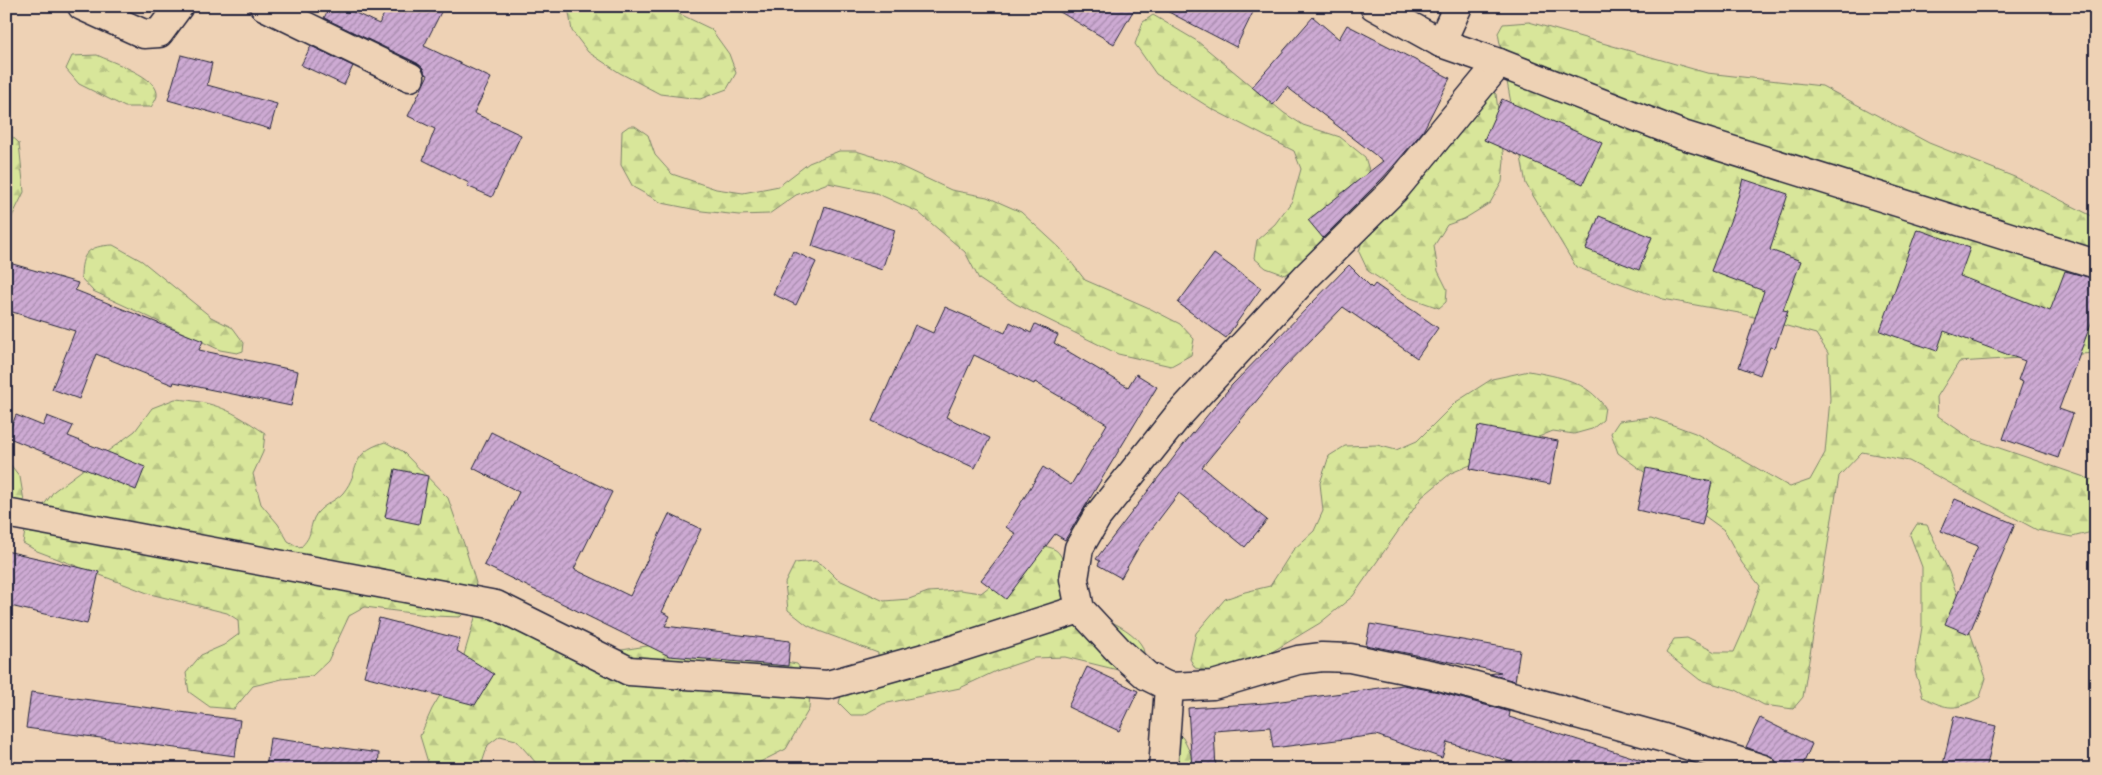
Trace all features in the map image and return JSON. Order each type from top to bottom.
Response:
[{"type":"main road","points":[[82,6],[144,34],[159,34],[179,6]]},
{"type":"main road","points":[[264,6],[410,77]]},
{"type":"main road","points":[[1374,6],[1441,42],[1683,135],[2096,264]]},
{"type":"main road","points":[[1441,42],[1458,6]]},
{"type":"main road","points":[[1499,63],[1395,189],[1307,276],[1177,417],[1097,517],[1079,548],[1074,579],[1080,609],[1119,651],[1147,676],[1169,687],[1212,685],[1298,660],[1322,657],[1350,658],[1444,677],[1664,738],[1763,769]]},
{"type":"main road","points":[[6,513],[496,605],[629,671],[828,685],[1080,609]]},
{"type":"main road","points":[[1162,769],[1169,687]]},
{"type":"green space","points":[[663,6],[711,29],[729,54],[736,73],[727,89],[700,99],[660,94],[620,73],[588,52],[572,31],[568,7]]},
{"type":"green space","points":[[1153,15],[1197,41],[1284,113],[1303,125],[1340,137],[1365,157],[1372,180],[1346,235],[1285,275],[1266,268],[1254,258],[1257,240],[1275,224],[1292,201],[1301,169],[1294,151],[1212,109],[1156,74],[1135,44],[1143,22]]},
{"type":"green space","points":[[1529,22],[1707,73],[1822,86],[1929,143],[2017,178],[2096,218],[2096,353],[1959,362],[1937,397],[1938,416],[1970,438],[2096,481],[2096,531],[2072,537],[2037,530],[1909,461],[1862,452],[1839,476],[1803,697],[1793,709],[1764,705],[1736,690],[1700,680],[1666,653],[1674,639],[1687,638],[1715,652],[1734,652],[1760,586],[1742,563],[1724,530],[1618,453],[1611,433],[1619,421],[1651,417],[1695,433],[1790,487],[1810,480],[1825,453],[1830,399],[1828,353],[1816,334],[1739,313],[1663,299],[1576,267],[1526,184],[1498,33],[1503,24]]},
{"type":"green space","points":[[97,55],[133,71],[151,83],[156,89],[157,96],[151,107],[125,107],[79,84],[66,69],[72,56]]},
{"type":"green space","points":[[1489,89],[1496,94],[1504,160],[1502,182],[1490,203],[1464,219],[1447,225],[1434,246],[1438,271],[1447,289],[1446,302],[1439,308],[1408,297],[1368,271],[1359,252],[1367,222]]},
{"type":"green space","points":[[629,126],[635,126],[648,135],[655,155],[672,174],[716,189],[743,193],[779,186],[809,163],[839,151],[856,151],[889,161],[951,190],[987,197],[1021,212],[1060,248],[1085,280],[1147,307],[1180,324],[1194,339],[1191,355],[1171,366],[1118,354],[1016,304],[979,279],[965,252],[918,212],[876,193],[828,183],[796,195],[769,214],[739,215],[702,211],[662,203],[633,187],[621,165],[622,131]]},
{"type":"green space","points":[[6,131],[19,143],[24,192],[6,229]]},
{"type":"green space","points":[[113,245],[142,261],[211,317],[233,328],[244,343],[243,351],[237,353],[220,350],[93,291],[81,278],[82,262],[92,249]]},
{"type":"green space","points":[[1529,371],[1561,378],[1580,385],[1605,407],[1603,420],[1592,429],[1574,434],[1553,431],[1451,473],[1422,497],[1353,596],[1320,623],[1245,668],[1217,673],[1195,668],[1190,659],[1196,633],[1225,599],[1270,586],[1293,550],[1314,531],[1323,511],[1320,483],[1329,456],[1345,446],[1377,445],[1396,450],[1417,441],[1456,402],[1492,379]]},
{"type":"green space","points":[[175,399],[202,402],[223,408],[265,433],[263,452],[253,474],[261,504],[278,524],[288,541],[300,548],[309,537],[312,523],[317,514],[343,493],[349,485],[357,463],[365,452],[385,442],[402,451],[448,498],[476,583],[469,608],[460,617],[434,616],[365,607],[349,616],[328,661],[312,676],[282,679],[253,686],[234,709],[210,707],[189,692],[186,673],[201,655],[224,645],[239,634],[238,620],[227,613],[150,594],[37,551],[23,543],[25,531],[54,491],[135,431],[152,408]]},
{"type":"green space","points":[[6,459],[20,477],[24,501],[6,523]]},
{"type":"green space","points":[[1917,524],[1927,525],[1949,572],[1986,678],[1980,697],[1958,707],[1939,704],[1923,697],[1915,671],[1922,627],[1922,567],[1910,535]]},
{"type":"green space","points":[[1042,546],[1052,548],[1059,553],[1062,560],[1065,604],[1106,619],[1126,630],[1141,644],[1145,657],[1122,671],[1065,657],[1034,658],[996,671],[960,688],[883,704],[864,715],[851,715],[839,703],[843,687],[878,663],[878,653],[819,631],[807,625],[788,610],[785,583],[795,563],[815,561],[824,566],[837,579],[884,601],[909,599],[928,592],[960,590],[981,593]]},
{"type":"green space","points":[[477,611],[603,653],[672,642],[797,664],[806,676],[810,687],[809,709],[786,749],[746,769],[693,769],[683,761],[667,769],[539,769],[537,764],[516,740],[500,736],[488,745],[480,769],[430,769],[420,736],[432,709],[464,655]]},
{"type":"green space","points":[[1164,721],[1183,738],[1198,769],[1154,769]]},
{"type":"building","points":[[330,6],[341,6],[379,24],[388,6],[444,6],[424,46],[491,78],[474,113],[521,135],[492,197],[467,186],[469,183],[423,160],[435,129],[408,116],[428,75],[425,74],[423,68],[417,63],[324,18]]},
{"type":"building","points":[[1050,6],[1136,6],[1114,44]]},
{"type":"building","points":[[1157,6],[1256,6],[1236,47]]},
{"type":"building","points":[[1313,17],[1339,39],[1347,25],[1450,78],[1423,131],[1383,178],[1323,238],[1308,220],[1383,161],[1287,87],[1273,105],[1252,87]]},
{"type":"building","points":[[311,46],[353,66],[344,85],[301,65]]},
{"type":"building","points":[[181,55],[212,63],[207,85],[277,104],[270,129],[168,100]]},
{"type":"building","points":[[1502,99],[1602,143],[1583,184],[1484,140]]},
{"type":"building","points":[[1743,179],[1788,194],[1770,250],[1801,261],[1783,310],[1788,311],[1775,348],[1770,347],[1760,375],[1739,367],[1764,291],[1711,271],[1734,211]]},
{"type":"building","points":[[825,206],[895,230],[882,270],[812,246]]},
{"type":"building","points":[[1599,216],[1652,237],[1639,270],[1586,249]]},
{"type":"building","points":[[1917,229],[1970,248],[1960,276],[2050,311],[2065,271],[2096,279],[2096,310],[2059,409],[2073,414],[2058,458],[2003,439],[2023,382],[2018,380],[2025,361],[1944,331],[1937,351],[1880,331]]},
{"type":"building","points":[[793,251],[816,262],[796,305],[773,294]]},
{"type":"building","points":[[1214,254],[1261,288],[1226,338],[1178,303]]},
{"type":"building","points":[[6,262],[78,283],[75,290],[203,341],[199,350],[298,371],[291,406],[174,382],[173,385],[96,354],[79,399],[52,389],[75,331],[6,310]]},
{"type":"building","points":[[1349,265],[1372,288],[1375,284],[1438,328],[1417,358],[1343,307],[1282,370],[1202,467],[1267,520],[1245,547],[1179,493],[1141,543],[1121,578],[1098,565],[1100,561],[1096,559],[1232,385]]},
{"type":"building","points":[[945,307],[1005,333],[1010,322],[1031,333],[1035,324],[1058,335],[1054,343],[1128,387],[1136,374],[1157,387],[1065,540],[1055,534],[1006,599],[981,580],[1016,534],[1006,527],[1043,467],[1071,485],[1107,424],[1035,382],[1034,384],[974,355],[946,417],[990,438],[975,468],[872,421],[915,325],[933,333]]},
{"type":"building","points":[[16,415],[43,426],[47,416],[73,426],[68,436],[145,467],[136,490],[7,437]]},
{"type":"building","points":[[1478,426],[1558,441],[1550,484],[1470,469]]},
{"type":"building","points":[[491,432],[612,492],[574,569],[630,596],[669,514],[701,529],[662,612],[670,616],[665,626],[790,641],[788,666],[669,656],[484,565],[519,492],[473,468]]},
{"type":"building","points":[[1646,468],[1712,482],[1702,525],[1637,510]]},
{"type":"building","points":[[395,469],[428,476],[419,524],[385,517]]},
{"type":"building","points":[[1955,499],[2015,524],[1969,634],[1945,624],[1978,546],[1941,531]]},
{"type":"building","points":[[6,551],[99,572],[87,624],[6,605]]},
{"type":"building","points":[[379,618],[460,639],[457,651],[494,674],[475,705],[364,676]]},
{"type":"building","points":[[1370,624],[1520,650],[1515,681],[1489,674],[1501,672],[1366,645]]},
{"type":"building","points":[[1087,667],[1138,691],[1119,731],[1068,707]]},
{"type":"building","points":[[1403,685],[1439,692],[1510,712],[1509,717],[1651,763],[1650,769],[1535,769],[1447,742],[1442,758],[1376,735],[1273,748],[1270,727],[1214,731],[1216,769],[1192,769],[1188,708],[1266,703]]},
{"type":"building","points":[[31,692],[240,720],[235,756],[26,728]]},
{"type":"building","points":[[1954,716],[1996,726],[1986,769],[1942,769]]},
{"type":"building","points":[[1760,718],[1812,744],[1801,769],[1778,769],[1774,758],[1746,747]]},
{"type":"building","points":[[270,738],[379,753],[378,769],[266,769]]}]
